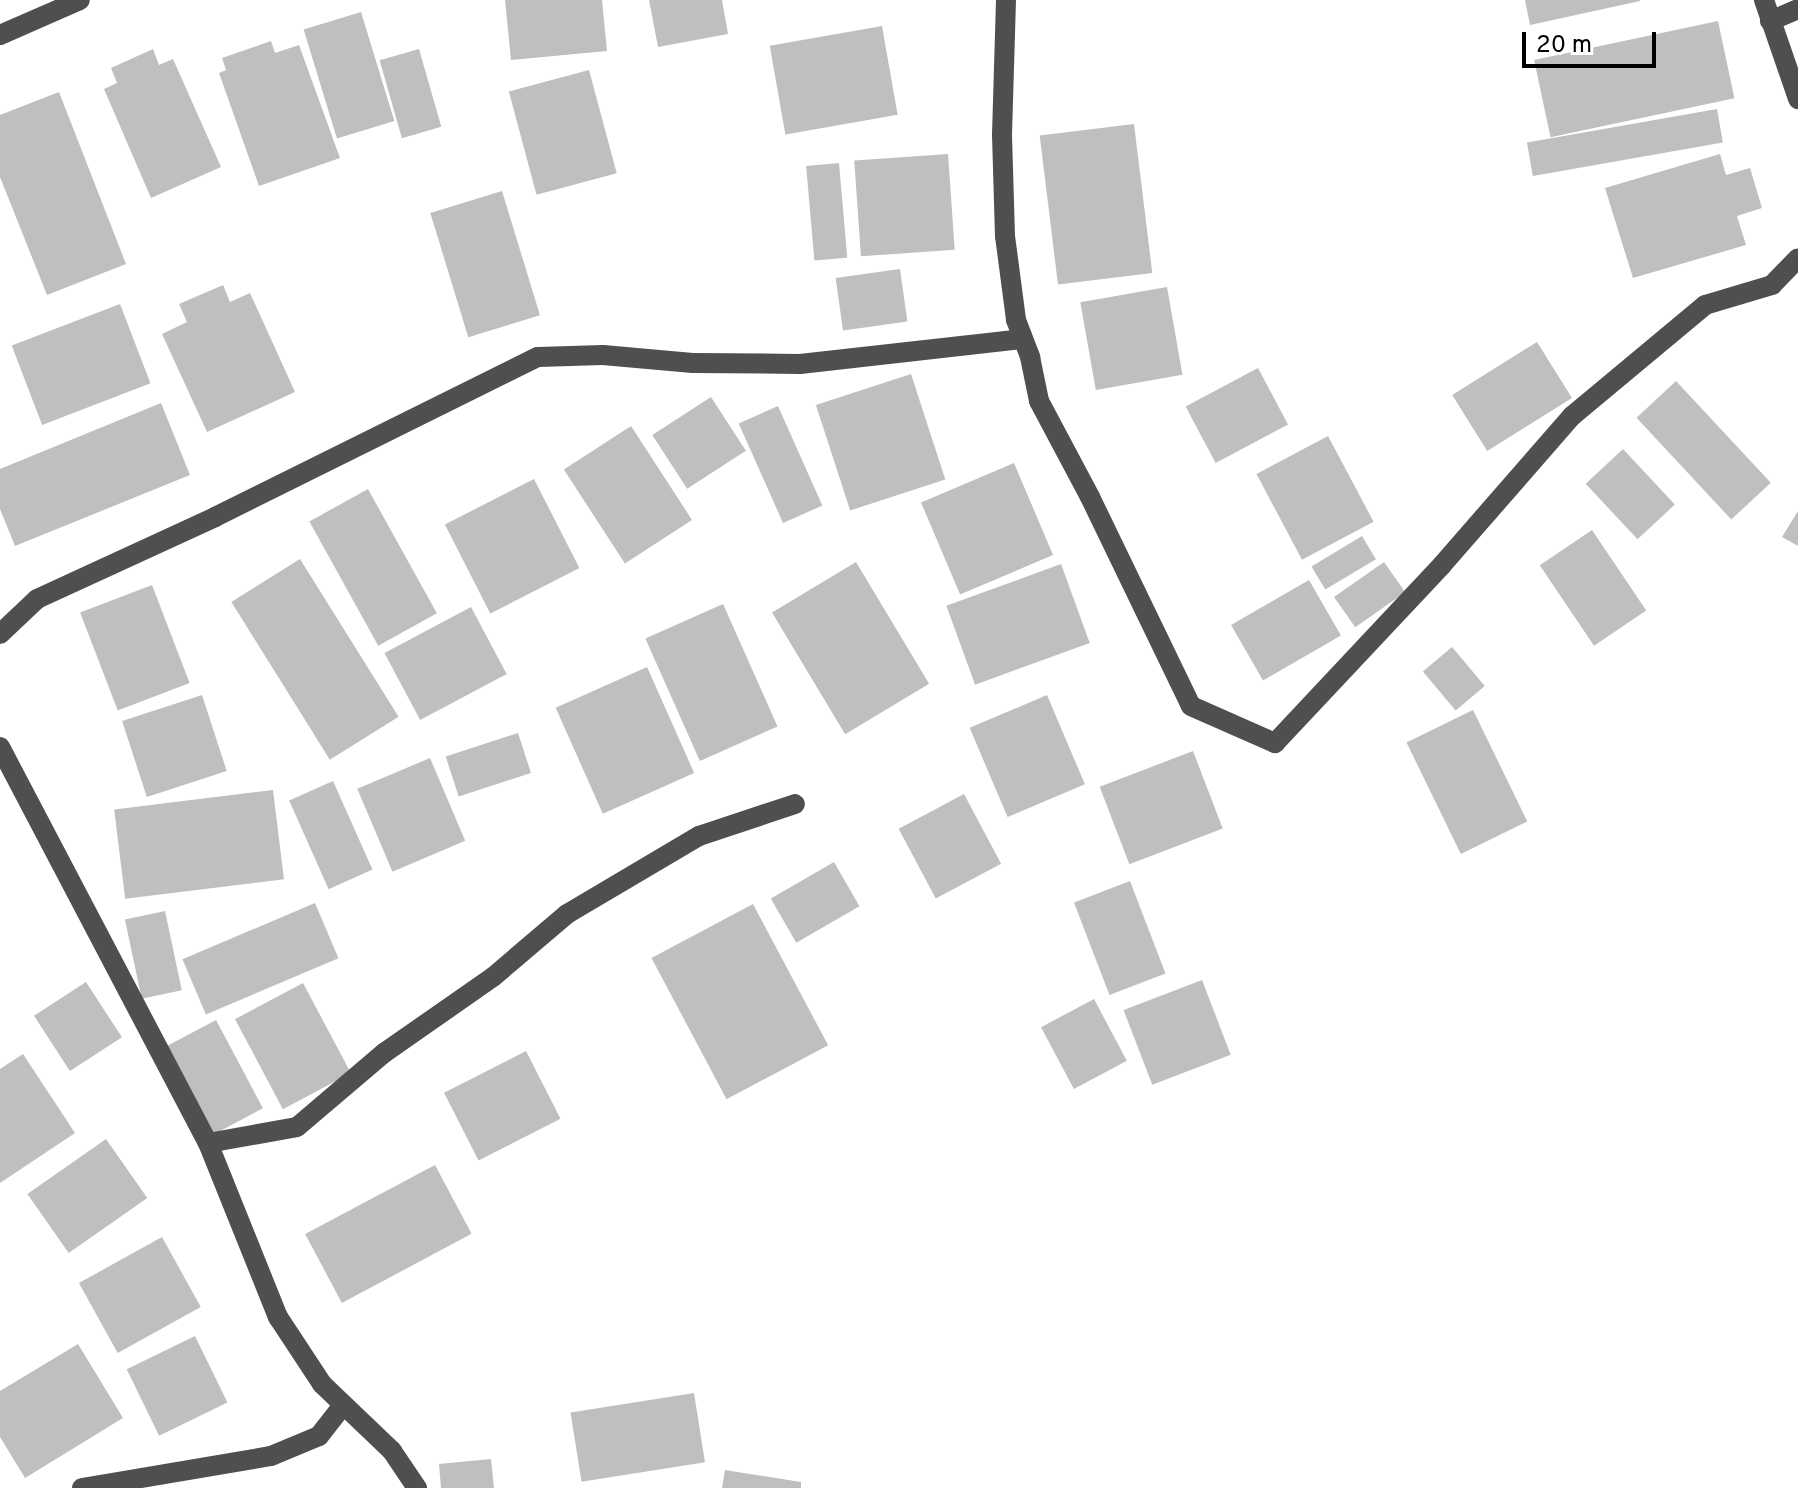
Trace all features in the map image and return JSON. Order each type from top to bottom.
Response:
[{"type":"street","points":[[0,35],[80,0]]},
{"type":"street","points":[[1006,0],[1002,135],[1005,236],[1022,339],[1030,357],[1039,401],[1090,497],[1191,706],[1275,743],[1442,565],[1572,416],[1705,305],[1772,285],[1798,258]]},
{"type":"street","points":[[1764,0],[1798,99]]},
{"type":"street","points":[[1770,21],[1798,9]]},
{"type":"street","points":[[0,634],[37,599],[215,517],[538,357],[603,355],[693,363],[800,364],[1022,339]]},
{"type":"street","points":[[0,747],[208,1143],[278,1317],[322,1384],[392,1451],[417,1488]]},
{"type":"street","points":[[208,1143],[297,1127],[384,1053],[493,977],[567,914],[699,836],[795,804]]},
{"type":"street","points":[[82,1488],[271,1456],[319,1436],[343,1405]]},
{"type":"building","points":[[505,0],[602,0],[607,51],[511,60]]},
{"type":"building","points":[[649,0],[722,0],[728,34],[658,47]]},
{"type":"building","points":[[1525,0],[1640,0],[1640,1],[1530,25]]},
{"type":"building","points":[[361,12],[394,121],[337,139],[304,30]]},
{"type":"building","points":[[1718,21],[1734,98],[1551,137],[1534,60]]},
{"type":"building","points":[[882,26],[898,115],[785,134],[770,46]]},
{"type":"building","points":[[271,41],[275,53],[299,45],[340,158],[259,186],[219,73],[226,70],[222,58]]},
{"type":"building","points":[[153,49],[159,65],[173,59],[221,167],[151,198],[104,89],[117,83],[111,68]]},
{"type":"building","points":[[419,49],[441,127],[402,138],[380,60]]},
{"type":"building","points":[[589,70],[617,173],[537,195],[509,91]]},
{"type":"building","points":[[59,92],[126,264],[47,295],[0,177],[0,115]]},
{"type":"building","points":[[1717,109],[1723,142],[1533,176],[1527,143]]},
{"type":"building","points":[[1134,124],[1152,273],[1058,284],[1040,136]]},
{"type":"building","points":[[948,154],[955,250],[861,256],[854,161]]},
{"type":"building","points":[[1720,154],[1726,175],[1750,168],[1762,208],[1737,216],[1746,245],[1633,278],[1605,188]]},
{"type":"building","points":[[839,163],[847,258],[814,261],[806,166]]},
{"type":"building","points":[[502,191],[540,315],[468,337],[430,213]]},
{"type":"building","points":[[900,269],[907,321],[843,331],[836,278]]},
{"type":"building","points":[[223,285],[230,302],[250,293],[295,392],[207,432],[162,334],[187,322],[179,304]]},
{"type":"building","points":[[1167,287],[1182,375],[1096,390],[1080,302]]},
{"type":"building","points":[[120,304],[150,383],[42,425],[12,346]]},
{"type":"building","points":[[1537,342],[1572,398],[1487,451],[1452,395]]},
{"type":"building","points":[[1258,368],[1288,425],[1216,463],[1186,406]]},
{"type":"building","points":[[911,374],[945,480],[850,510],[816,405]]},
{"type":"building","points":[[1676,381],[1771,483],[1731,519],[1637,418]]},
{"type":"building","points":[[711,397],[746,451],[687,489],[652,435]]},
{"type":"building","points":[[161,403],[190,475],[15,546],[0,509],[0,469]]},
{"type":"building","points":[[778,406],[822,506],[783,523],[739,423]]},
{"type":"building","points":[[631,426],[692,520],[625,564],[564,470]]},
{"type":"building","points":[[1328,436],[1374,522],[1302,560],[1256,474]]},
{"type":"building","points":[[1623,449],[1675,505],[1638,539],[1586,484]]},
{"type":"building","points":[[1014,463],[1053,555],[960,595],[921,502]]},
{"type":"building","points":[[534,479],[579,568],[490,613],[445,524]]},
{"type":"building","points":[[368,489],[437,613],[378,646],[309,521]]},
{"type":"building","points":[[1798,511],[1798,546],[1782,537]]},
{"type":"building","points":[[1592,530],[1646,610],[1594,646],[1540,565]]},
{"type":"building","points":[[1362,536],[1376,559],[1325,590],[1311,566]]},
{"type":"building","points":[[300,559],[399,717],[330,760],[231,602]]},
{"type":"building","points":[[856,562],[929,684],[845,734],[772,612]]},
{"type":"building","points":[[1384,562],[1405,592],[1355,627],[1334,597]]},
{"type":"building","points":[[1061,564],[1090,643],[975,685],[946,606]]},
{"type":"building","points":[[1309,580],[1341,635],[1263,680],[1231,625]]},
{"type":"building","points":[[152,585],[190,683],[118,711],[80,613]]},
{"type":"building","points":[[723,604],[778,726],[700,761],[645,639]]},
{"type":"building","points":[[471,607],[507,674],[420,720],[384,653]]},
{"type":"building","points":[[1452,647],[1485,686],[1456,710],[1423,671]]},
{"type":"building","points":[[647,667],[694,773],[603,814],[556,708]]},
{"type":"building","points":[[202,695],[227,771],[147,797],[122,721]]},
{"type":"building","points":[[1047,695],[1085,784],[1008,817],[970,728]]},
{"type":"building","points":[[1473,710],[1527,821],[1461,854],[1406,742]]},
{"type":"building","points":[[518,733],[531,773],[459,796],[446,756]]},
{"type":"building","points":[[1193,751],[1223,828],[1129,864],[1100,787]]},
{"type":"building","points":[[430,758],[465,841],[392,872],[357,789]]},
{"type":"building","points":[[333,781],[372,870],[329,889],[289,801]]},
{"type":"building","points":[[273,790],[284,879],[125,899],[114,809]]},
{"type":"building","points":[[964,794],[1001,864],[936,898],[899,829]]},
{"type":"building","points":[[834,862],[860,906],[796,943],[771,898]]},
{"type":"building","points":[[1130,881],[1165,973],[1109,995],[1074,903]]},
{"type":"building","points":[[315,903],[338,958],[206,1014],[182,959]]},
{"type":"building","points":[[753,904],[828,1045],[727,1099],[651,958]]},
{"type":"building","points":[[165,911],[182,990],[142,999],[125,920]]},
{"type":"building","points":[[1202,980],[1231,1055],[1152,1085],[1124,1010]]},
{"type":"building","points":[[86,982],[122,1037],[70,1071],[34,1016]]},
{"type":"building","points":[[303,983],[351,1073],[283,1109],[235,1019]]},
{"type":"building","points":[[1094,999],[1127,1061],[1074,1089],[1041,1027]]},
{"type":"building","points":[[216,1020],[263,1108],[214,1134],[167,1046]]},
{"type":"building","points":[[526,1051],[561,1119],[479,1160],[444,1093]]},
{"type":"building","points":[[23,1054],[75,1133],[0,1183],[0,1069]]},
{"type":"building","points":[[106,1139],[147,1198],[69,1253],[27,1194]]},
{"type":"building","points":[[435,1165],[472,1234],[342,1303],[305,1234]]},
{"type":"building","points":[[162,1237],[201,1307],[118,1353],[79,1283]]},
{"type":"building","points":[[195,1336],[227,1403],[159,1436],[127,1369]]},
{"type":"building","points":[[78,1344],[123,1418],[25,1478],[0,1437],[0,1391]]},
{"type":"building","points":[[694,1393],[705,1462],[581,1482],[571,1413]]},
{"type":"building","points":[[491,1459],[494,1488],[441,1488],[439,1464]]},
{"type":"building","points":[[725,1470],[801,1482],[801,1488],[722,1488]]}]
